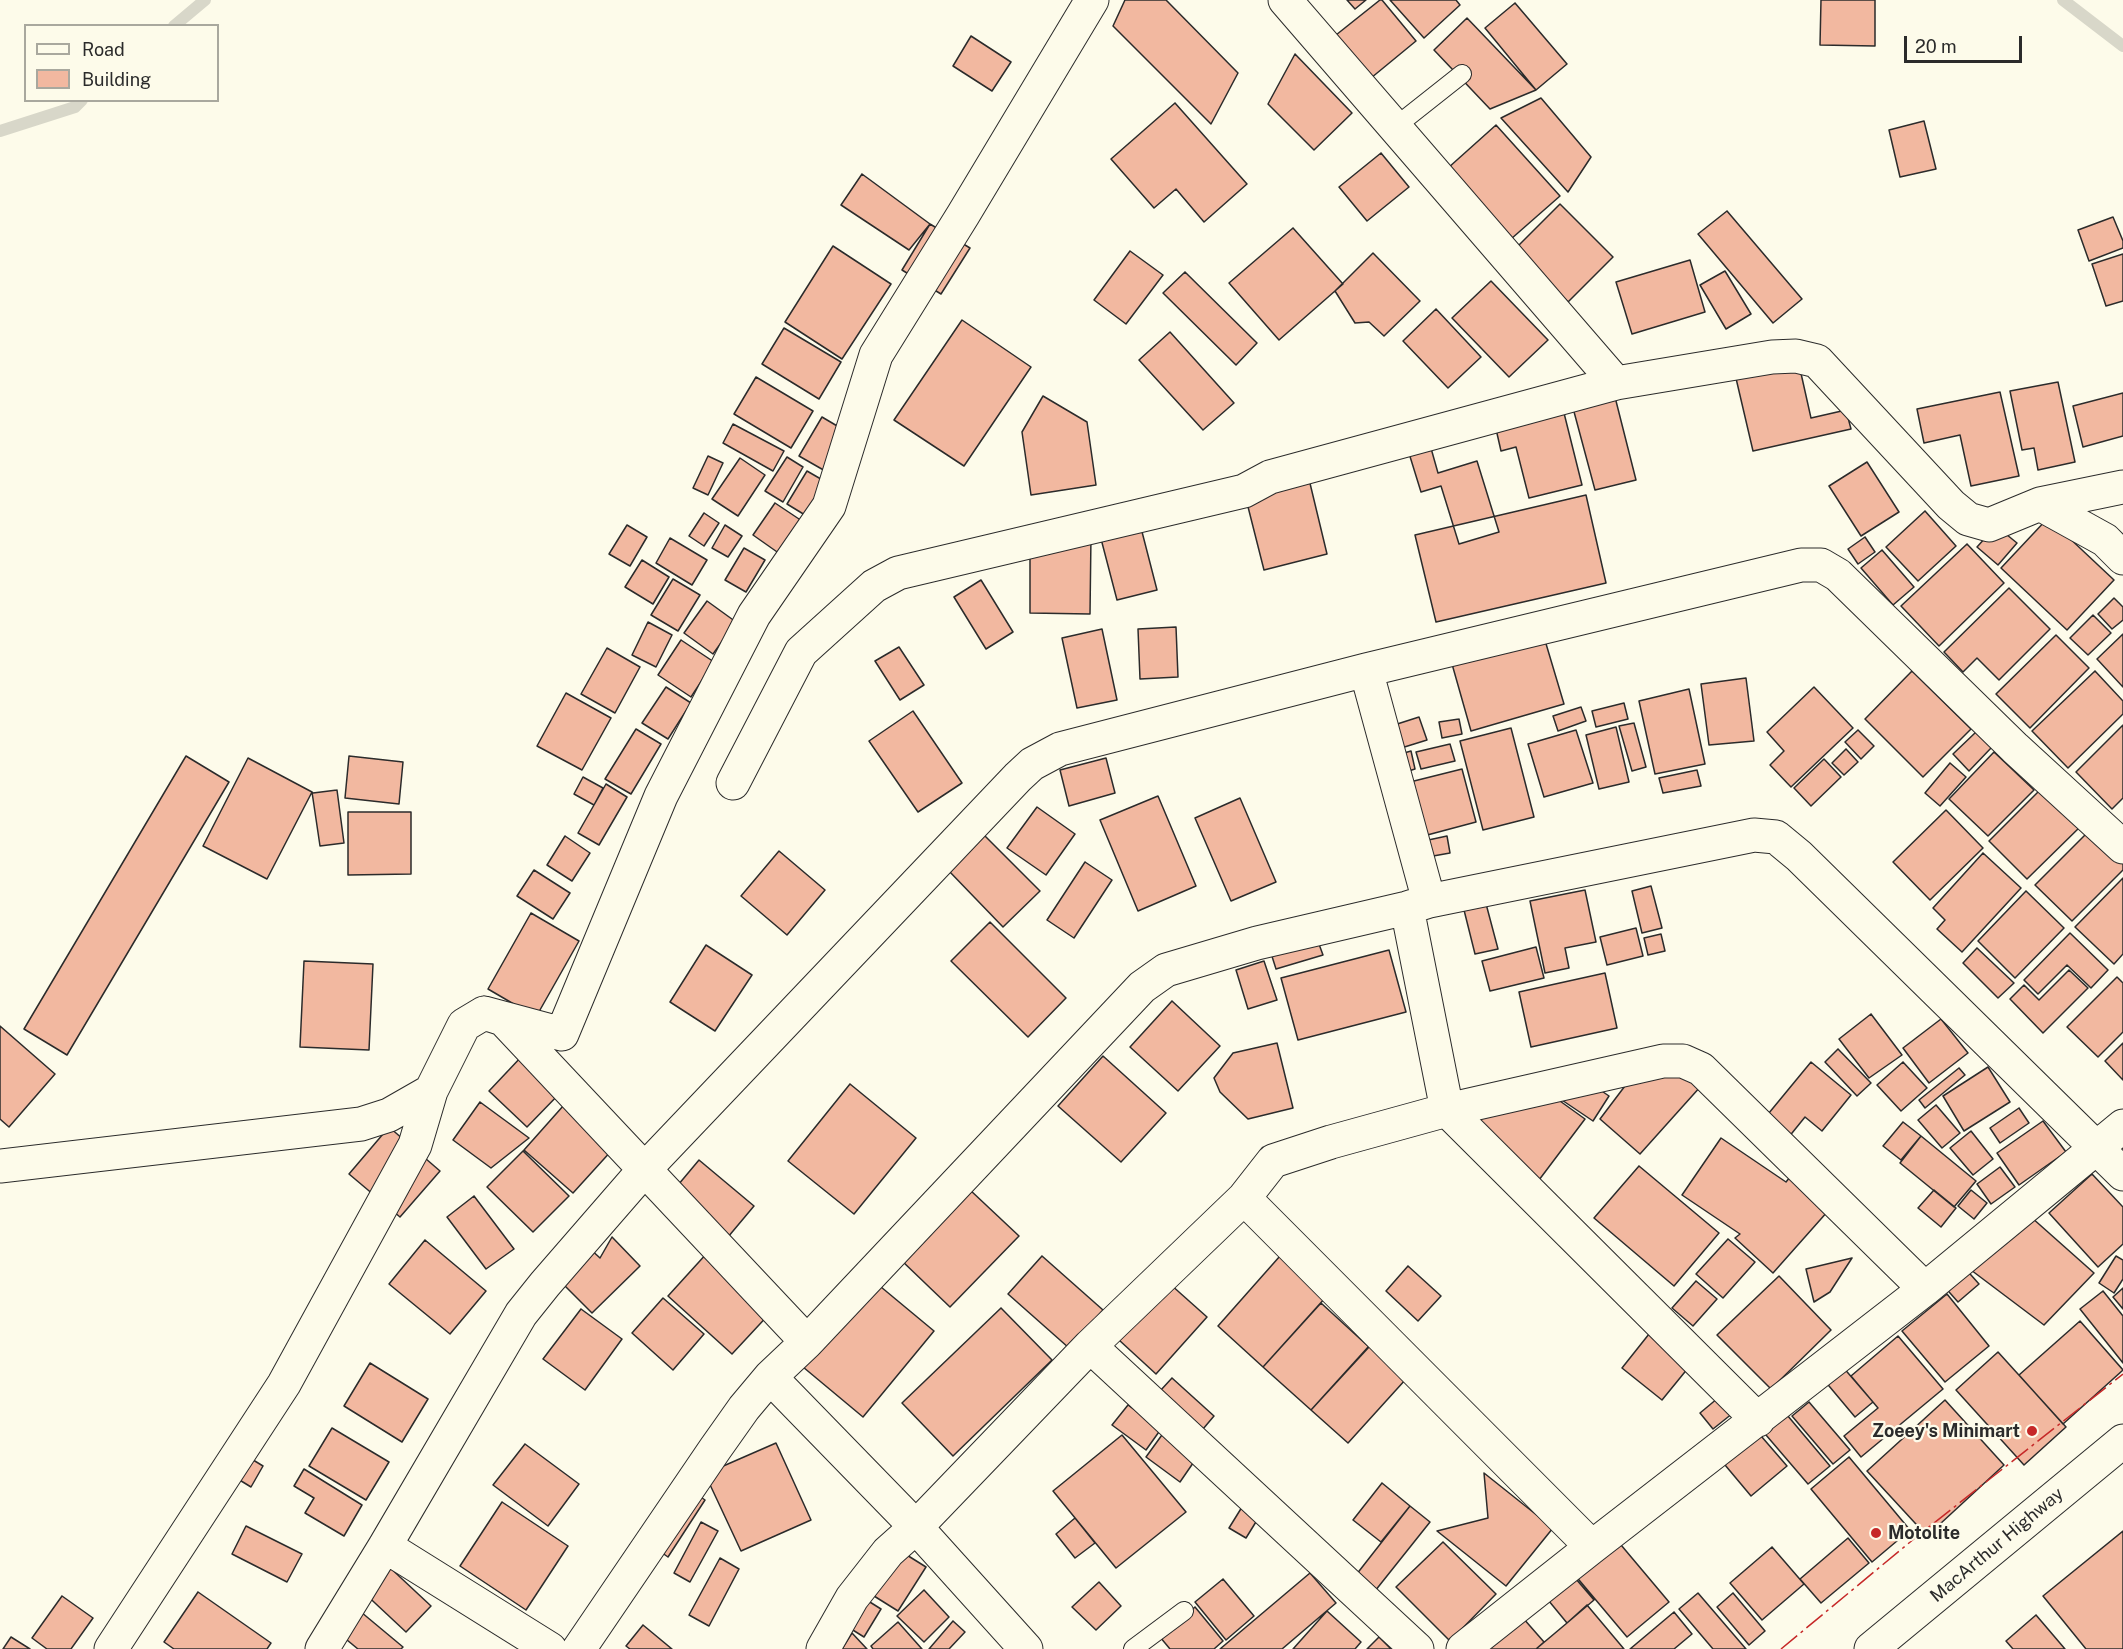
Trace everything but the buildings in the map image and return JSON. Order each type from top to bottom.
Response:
[{"type":"main road","points":[[111,1649],[284,1384],[415,1145],[431,1091],[464,1025],[484,1013],[562,1034],[667,785],[754,615],[828,506],[876,355],[1092,0]]},
{"type":"main road","points":[[1285,0],[1616,383]]},
{"type":"main road","points":[[733,783],[801,652],[874,586],[898,573],[1244,491],[1269,477],[1616,383],[1772,357],[1796,356],[1817,361],[1951,505],[1968,519],[1989,525],[2040,504],[2123,487]]},
{"type":"main road","points":[[2040,504],[2104,540],[2123,558]]},
{"type":"main road","points":[[322,1649],[521,1314],[597,1222],[644,1170],[1032,764],[1060,749],[1366,670],[1801,565],[1821,565],[1838,575],[2015,748],[2123,848]]},
{"type":"main road","points":[[1366,670],[1418,905],[1447,1110],[1758,1420]]},
{"type":"main road","points":[[579,1649],[744,1407],[1142,987],[1166,970],[1257,943],[1418,905],[1754,835],[1776,837],[1799,856],[2123,1174]]},
{"type":"main road","points":[[484,1013],[503,1019],[807,1342]]},
{"type":"main road","points":[[823,1649],[852,1598],[888,1552],[916,1527],[1090,1346],[1244,1198],[1273,1161],[1331,1142],[1447,1110],[1663,1061],[1683,1061],[1701,1069],[1925,1289]]},
{"type":"main road","points":[[0,1166],[361,1124],[389,1115],[431,1091]]},
{"type":"main road","points":[[1463,1649],[1592,1546],[1925,1289],[2123,1126]]},
{"type":"main road","points":[[1244,1198],[1592,1546]]},
{"type":"main road","points":[[1090,1346],[1417,1649]]},
{"type":"main road","points":[[770,1377],[916,1527],[1026,1649]]},
{"type":"main road","name":"MacArthur Highway","points":[[1870,1649],[2123,1441]]},
{"type":"main road","points":[[385,1546],[550,1649]]},
{"type":"lane","points":[[1395,127],[1462,74]]},
{"type":"lane","points":[[1133,1649],[1184,1611]]},
{"type":"waterway","points":[[176,24],[205,0]]},
{"type":"waterway","points":[[2063,0],[2123,46]]},
{"type":"waterway","points":[[0,131],[75,107],[80,102]]},
{"type":"power","points":[[1781,1649],[1915,1538],[2123,1374]]},
{"type":"place","name":"Zoeey's Minimart","points":[[2032,1431]]},
{"type":"place","name":"Motolite","points":[[1876,1533]]}]
